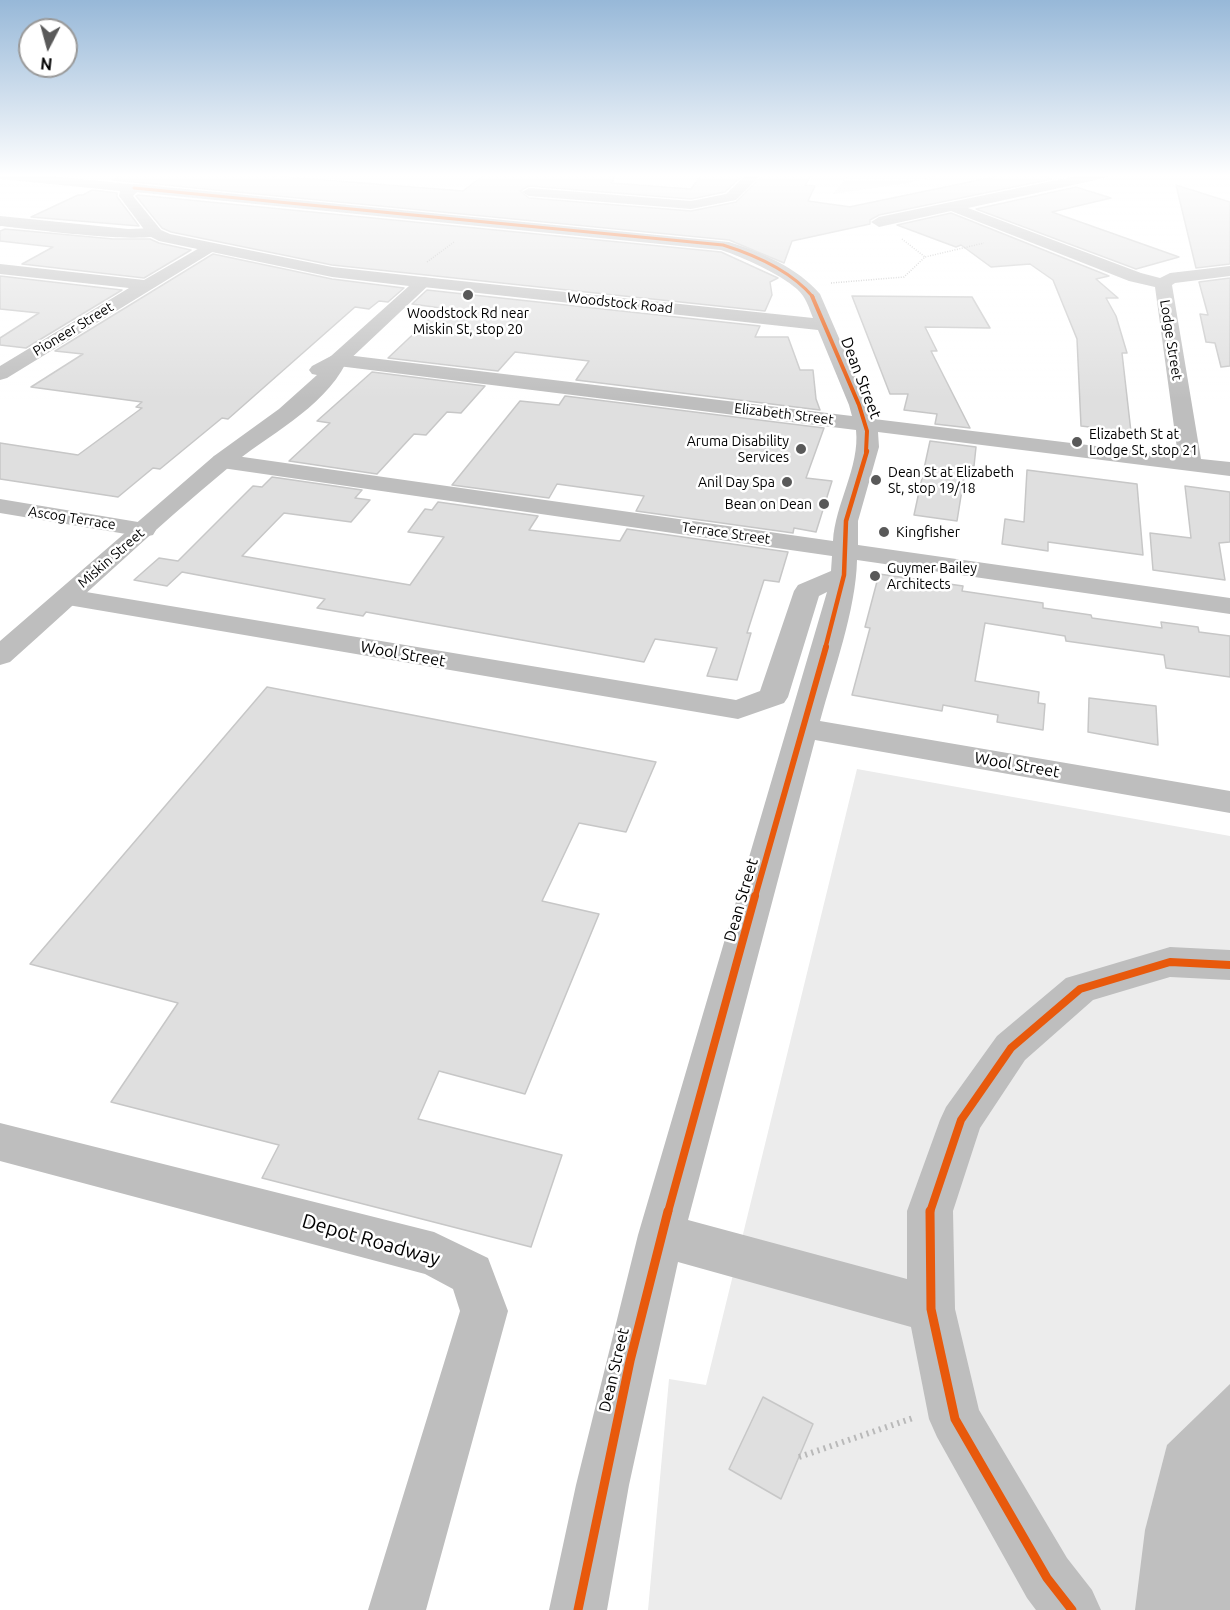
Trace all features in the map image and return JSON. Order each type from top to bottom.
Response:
[{"type":"street","name":"Pioneer Street","points":[[0,374],[206,249]]},
{"type":"street","name":"Woodstock Road","points":[[214,249],[332,272],[826,325]]},
{"type":"street","name":"Dean Street","points":[[578,1610],[624,1381],[661,1235],[804,728],[844,562],[846,521],[868,447],[865,424],[814,298],[803,285],[755,256],[736,249]]},
{"type":"street","points":[[1063,249],[1135,277],[1162,284]]},
{"type":"street","points":[[0,269],[146,285]]},
{"type":"street","name":"Lodge Street","points":[[1191,465],[1162,284],[1174,278],[1230,271]]},
{"type":"street","name":"Miskin Street","points":[[0,656],[222,461],[241,451],[314,390],[334,369],[338,360],[423,282]]},
{"type":"street","name":"Elizabeth Street","points":[[338,360],[1230,469]]},
{"type":"street","name":"Terrace Street","points":[[222,461],[844,562],[1230,606]]},
{"type":"street","name":"Ascog Terrace","points":[[0,506],[144,530]]},
{"type":"street","name":"Wool Street","points":[[68,597],[738,710],[773,697],[807,591],[844,562]]},
{"type":"street","name":"Wool Street","points":[[804,728],[1230,802]]},
{"type":"street","points":[[1072,1610],[1047,1578],[955,1419],[931,1309],[930,1211],[961,1120],[1011,1048],[1080,989],[1170,962],[1230,965]]},
{"type":"street","name":"Depot Roadway","points":[[0,1142],[434,1254],[471,1274],[484,1311],[397,1610]]},
{"type":"street","points":[[661,1235],[931,1309]]},
{"type":"path","points":[[441,252],[445,249]]},
{"type":"path","points":[[803,285],[904,277],[925,257],[959,249]]},
{"type":"path","points":[[799,1457],[951,1405]]},
{"type":"shaded area","points":[[857,769],[1230,836],[1230,1610],[648,1610],[669,1379],[706,1385]]},
{"type":"shaded area","points":[[1230,1384],[1230,1610],[1135,1610],[1145,1530],[1167,1445]]},
{"type":"building","points":[[49,249],[191,250],[144,278],[22,264]]},
{"type":"building","points":[[255,249],[692,249],[721,252],[778,278],[770,282],[772,295],[765,311],[332,265]]},
{"type":"building","points":[[751,249],[789,249],[784,263]]},
{"type":"building","points":[[967,249],[1042,249],[1109,276],[1096,279],[1118,298],[1106,298],[1116,316],[1127,353],[1122,353],[1131,432],[1081,426],[1077,339],[1053,280],[1030,264],[991,267]]},
{"type":"building","points":[[1083,249],[1157,249],[1179,257],[1136,269]]},
{"type":"building","points":[[1191,249],[1230,249],[1230,264],[1196,268]]},
{"type":"building","points":[[213,254],[332,279],[404,288],[388,302],[379,301],[369,309],[355,307],[228,419],[222,418],[160,469],[153,468],[118,497],[0,479],[0,443],[78,455],[142,408],[136,407],[142,402],[31,387],[83,354],[55,351]]},
{"type":"building","points":[[0,276],[122,290],[26,348],[0,345],[0,338],[39,313],[0,309]]},
{"type":"building","points":[[1230,278],[1230,366],[1221,367],[1215,343],[1206,342],[1200,314],[1208,315],[1199,282]]},
{"type":"building","points":[[427,290],[760,326],[755,337],[788,337],[800,370],[813,370],[816,399],[820,410],[576,380],[589,361],[515,352],[498,371],[388,358],[441,308],[412,304]]},
{"type":"building","points":[[852,296],[972,297],[990,328],[925,327],[937,351],[931,351],[970,428],[935,424],[937,414],[904,410],[908,394],[890,394]]},
{"type":"building","points":[[372,372],[485,386],[461,413],[447,412],[426,435],[414,434],[377,474],[289,461],[330,423],[317,421]]},
{"type":"building","points":[[565,396],[824,428],[806,478],[832,481],[816,532],[794,528],[793,533],[636,511],[644,496],[557,484],[549,498],[452,485],[520,401],[559,405]]},
{"type":"building","points":[[930,441],[976,447],[974,466],[966,465],[957,521],[914,515]]},
{"type":"building","points":[[1027,470],[1137,484],[1143,555],[1048,542],[1048,551],[1002,544],[1005,519],[1024,522]]},
{"type":"building","points":[[272,477],[362,490],[355,498],[370,500],[351,522],[284,513],[242,556],[410,585],[444,537],[408,532],[425,509],[432,510],[438,502],[538,516],[529,530],[620,541],[627,529],[788,552],[779,582],[764,580],[747,633],[751,633],[737,680],[707,676],[717,648],[655,639],[644,662],[366,612],[363,616],[317,608],[325,599],[182,572],[167,586],[134,580],[159,558],[178,561],[253,486],[262,487]]},
{"type":"building","points":[[1185,486],[1230,492],[1230,542],[1219,543],[1225,580],[1153,570],[1150,533],[1191,538]]},
{"type":"building","points":[[879,574],[963,586],[962,591],[1043,603],[1043,608],[1091,615],[1092,618],[1162,628],[1161,622],[1198,627],[1199,632],[1230,636],[1230,677],[1166,668],[1164,655],[1066,641],[1065,636],[985,623],[975,681],[1039,692],[1038,703],[1045,704],[1043,730],[997,722],[998,715],[943,705],[942,711],[852,695],[870,628],[865,627]]},
{"type":"building","points":[[267,687],[656,762],[626,832],[579,823],[542,901],[599,914],[525,1094],[439,1071],[418,1119],[562,1155],[531,1247],[262,1178],[279,1145],[111,1102],[178,1003],[30,964]]},
{"type":"building","points":[[1089,698],[1156,706],[1158,745],[1088,732]]},
{"type":"building","points":[[763,1397],[813,1424],[781,1499],[729,1469]]},
{"type":"cycle path","points":[[578,1610],[602,1485],[630,1361],[694,1115],[832,625],[844,575],[846,521],[868,447],[867,431],[859,405],[814,298],[803,285],[748,253],[736,249]]},
{"type":"cycle path","points":[[1072,1610],[1047,1578],[955,1419],[931,1309],[930,1211],[961,1120],[1011,1048],[1080,989],[1170,962],[1230,965]]},
{"type":"place","name":"Woodstock Rd near Miskin St, stop 20","points":[[468,295]]},
{"type":"place","name":"Elizabeth St at Lodge St, stop 21","points":[[1077,442]]},
{"type":"place","name":"Aruma Disability Services","points":[[801,449]]},
{"type":"place","name":"Dean St at Elizabeth St, stop 19/18","points":[[876,480]]},
{"type":"place","name":"Anil Day Spa","points":[[787,482]]},
{"type":"place","name":"Bean on Dean","points":[[824,504]]},
{"type":"place","name":"Kingfisher","points":[[884,532]]},
{"type":"place","name":"Guymer Bailey Architects","points":[[875,576]]}]
